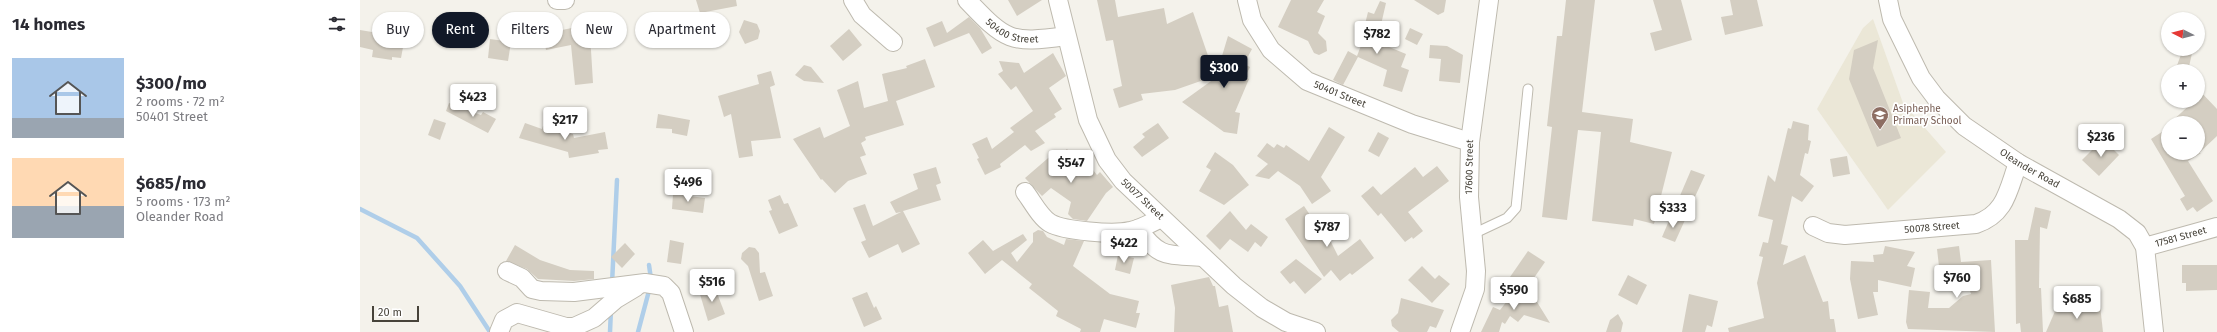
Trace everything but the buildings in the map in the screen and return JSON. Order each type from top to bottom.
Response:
[{"type":"street","points":[[557,0],[564,0]]},
{"type":"street","points":[[853,0],[862,15],[893,42]]},
{"type":"street","name":"50400 Street","points":[[967,0],[988,22],[1003,34],[1018,40],[1035,40],[1066,36]]},
{"type":"street","name":"50077 Street","points":[[1058,0],[1088,120],[1107,160],[1123,181],[1203,257],[1262,308],[1286,322],[1316,332]]},
{"type":"street","name":"50401 Street","points":[[1247,0],[1252,20],[1271,50],[1307,81],[1412,124],[1470,142]]},
{"type":"street","name":"17600 Street","points":[[1460,332],[1475,289],[1476,271],[1469,197],[1470,142],[1489,0]]},
{"type":"street","name":"Oleander Road","points":[[1888,0],[1892,19],[1921,78],[1936,98],[1964,126],[2018,163],[2119,218],[2137,233],[2145,247],[2154,332]]},
{"type":"street","name":"50078 Street","points":[[1812,226],[1828,233],[1845,235],[1976,224],[1988,220],[2001,208],[2018,163]]},
{"type":"street","points":[[1024,192],[1046,219],[1055,225],[1113,233],[1138,229],[1161,218]]},
{"type":"street","name":"17581 Street","points":[[2145,247],[2217,227]]},
{"type":"street","points":[[1138,229],[1157,251],[1170,254],[1203,257]]},
{"type":"street","points":[[508,271],[522,278],[532,289],[541,291],[574,292],[642,283],[659,284],[668,288],[676,305],[684,332]]},
{"type":"street","points":[[499,332],[504,320],[517,313],[566,326],[578,325],[594,318],[616,299],[642,283]]},
{"type":"lane","points":[[1473,234],[1506,218],[1516,208],[1528,89]]},
{"type":"shaded area","name":"Asiphephe Primary School","points":[[1873,19],[1903,103],[1946,152],[1888,210],[1817,109],[1863,28]]},
{"type":"waterway","points":[[612,284],[617,180]]},
{"type":"waterway","points":[[360,209],[417,238],[460,286],[490,332]]},
{"type":"waterway","points":[[649,265],[651,279]]},
{"type":"waterway","points":[[638,332],[650,287]]},
{"type":"waterway","points":[[610,332],[611,309]]},
{"type":"place","name":"Asiphephe Primary School","points":[[1880,130]]}]
